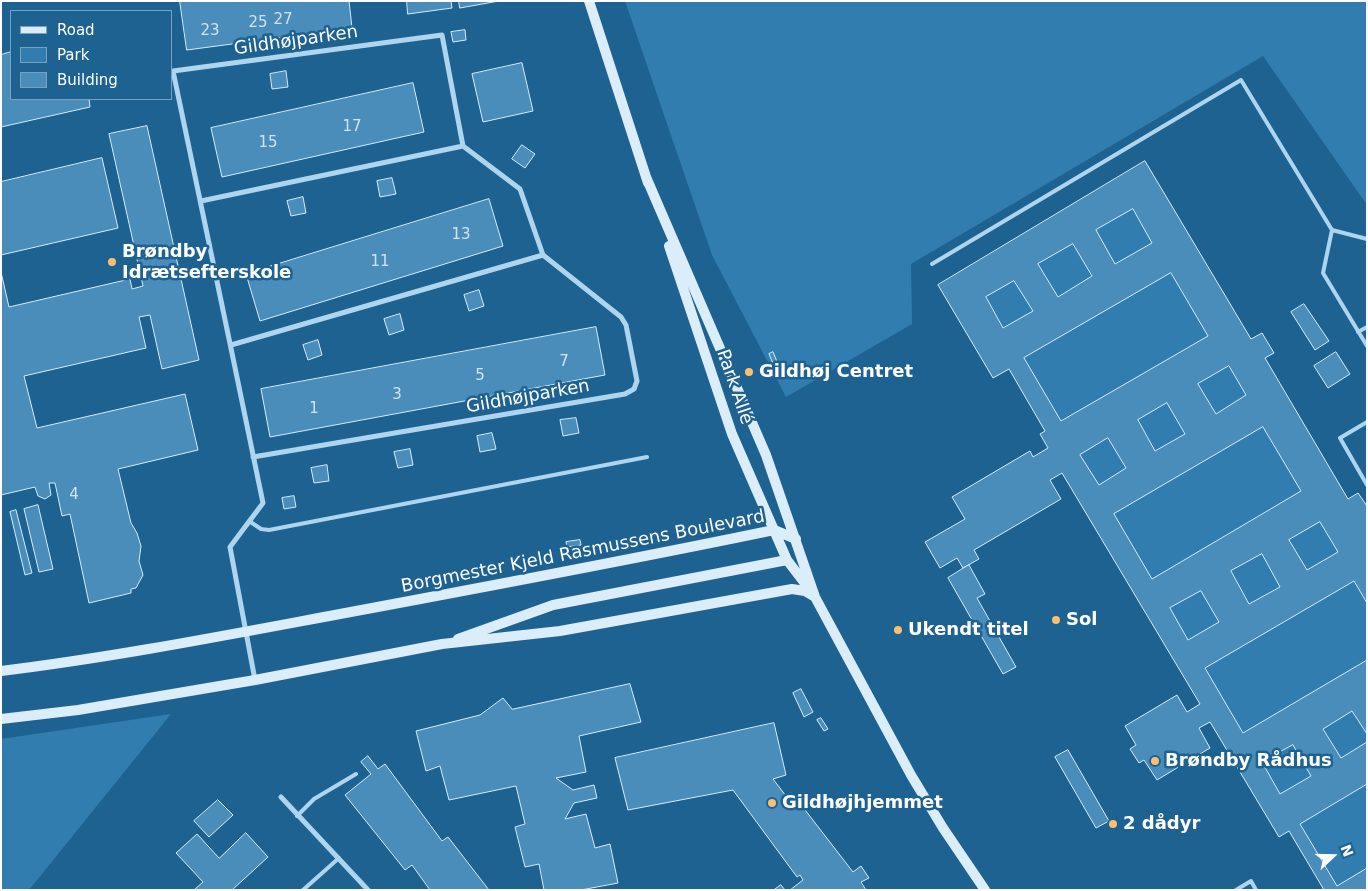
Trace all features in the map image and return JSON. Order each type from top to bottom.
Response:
[{"type":"street","name":"Park Allé","points":[[589,1],[732,434],[787,560],[815,597],[906,767],[984,890]]},
{"type":"street","name":"Gildhøjparken","points":[[255,680],[230,546],[263,503],[173,72],[442,35],[463,146]]},
{"type":"street","points":[[201,201],[463,146],[520,189],[543,255],[231,344]]},
{"type":"street","name":"Park Allé","points":[[646,177],[766,455],[815,597]]},
{"type":"street","name":"Gildhøjparken","points":[[253,458],[625,394],[634,389],[637,381],[626,326],[621,317],[543,255]]},
{"type":"street","name":"Borgmester Kjeld Rasmussens Boulevard","points":[[1,671],[56,664],[246,632],[583,570],[774,530],[796,539]]},
{"type":"street","points":[[442,644],[553,605],[787,560],[796,539]]},
{"type":"street","points":[[1,719],[78,710],[255,680],[442,644],[560,631],[792,589],[805,591],[815,597]]},
{"type":"street","points":[[281,797],[368,890]]},
{"type":"lane","points":[[932,264],[1241,80],[1332,230],[1323,273],[1367,346]]},
{"type":"lane","points":[[1332,230],[1367,239]]},
{"type":"lane","points":[[1358,332],[1367,327]]},
{"type":"lane","points":[[1367,422],[1340,438],[1367,485]]},
{"type":"lane","points":[[249,521],[261,529],[269,530],[647,457]]},
{"type":"lane","points":[[297,816],[314,800],[356,774]]},
{"type":"lane","points":[[303,890],[339,858]]},
{"type":"lane","points":[[1236,890],[1251,881],[1256,890]]},
{"type":"green space","points":[[625,1],[1367,1],[1367,205],[1263,56],[911,264],[912,324],[786,397],[712,255]]},
{"type":"green space","points":[[1133,209],[1152,243],[1115,264],[1096,230]]},
{"type":"green space","points":[[1073,244],[1092,276],[1058,297],[1038,264]]},
{"type":"green space","points":[[1171,273],[1208,336],[1061,421],[1024,358]]},
{"type":"green space","points":[[1014,281],[1033,311],[1003,328],[986,297]]},
{"type":"green space","points":[[1229,366],[1246,395],[1216,414],[1198,384]]},
{"type":"green space","points":[[1167,403],[1185,434],[1155,451],[1138,420]]},
{"type":"green space","points":[[1263,427],[1301,491],[1152,579],[1114,514]]},
{"type":"green space","points":[[1108,438],[1126,468],[1099,485],[1080,455]]},
{"type":"green space","points":[[1320,522],[1338,552],[1307,570],[1289,540]]},
{"type":"green space","points":[[1262,554],[1280,587],[1249,604],[1231,571]]},
{"type":"green space","points":[[1354,581],[1367,603],[1367,660],[1243,733],[1205,668]]},
{"type":"green space","points":[[1201,591],[1219,622],[1188,640],[1170,608]]},
{"type":"green space","points":[[1352,711],[1367,734],[1367,742],[1341,758],[1323,729]]},
{"type":"green space","points":[[171,714],[29,890],[1,890],[1,739]]},
{"type":"green space","points":[[1293,745],[1311,776],[1280,794],[1262,762]]},
{"type":"green space","points":[[1367,784],[1367,868],[1337,886],[1300,824]]},
{"type":"building","points":[[180,1],[349,1],[352,28],[187,50]]},
{"type":"building","points":[[407,1],[451,1],[452,8],[408,14]]},
{"type":"building","points":[[459,1],[499,1],[460,8]]},
{"type":"building","points":[[465,30],[466,40],[453,42],[451,32]]},
{"type":"building","points":[[10,52],[10,100],[89,100],[90,107],[1,127],[1,55]]},
{"type":"building","points":[[522,63],[533,111],[483,122],[472,74]]},
{"type":"building","points":[[286,71],[288,87],[272,89],[270,74]]},
{"type":"building","points":[[413,83],[424,132],[222,177],[211,128]]},
{"type":"building","points":[[147,126],[199,360],[162,369],[150,315],[139,317],[146,348],[24,376],[37,428],[185,394],[198,450],[118,469],[131,523],[137,533],[141,546],[139,561],[143,575],[136,588],[131,589],[131,593],[89,603],[70,514],[62,516],[55,483],[49,483],[51,495],[45,499],[38,496],[35,487],[1,495],[1,272],[9,307],[130,279],[132,289],[143,286],[109,134]]},
{"type":"building","points":[[522,145],[535,154],[525,168],[512,159]]},
{"type":"building","points":[[102,158],[118,228],[1,255],[1,182]]},
{"type":"building","points":[[1145,161],[1251,339],[1262,333],[1274,353],[1265,358],[1348,499],[1358,493],[1367,506],[1367,603],[1354,581],[1205,668],[1243,733],[1367,660],[1367,734],[1352,711],[1323,729],[1341,758],[1367,742],[1367,784],[1300,824],[1337,886],[1367,868],[1367,890],[1324,890],[1289,831],[1279,837],[1210,722],[1199,728],[1210,748],[1157,780],[1144,760],[1139,763],[1130,749],[1136,745],[1125,726],[1177,695],[1187,712],[1200,704],[1062,473],[1050,480],[1061,499],[974,550],[979,559],[963,568],[957,558],[940,568],[925,542],[965,519],[952,497],[1030,451],[1033,457],[1048,448],[1040,434],[1045,431],[1009,369],[993,378],[938,285]],"holes":[[[1133,209],[1152,243],[1115,264],[1096,230]],[[1073,244],[1092,276],[1058,297],[1038,264]],[[1171,273],[1208,336],[1061,421],[1024,358]],[[1014,281],[1033,311],[1003,328],[986,297]],[[1229,366],[1246,395],[1216,414],[1198,384]],[[1167,403],[1185,434],[1155,451],[1138,420]],[[1263,427],[1301,491],[1152,579],[1114,514]],[[1108,438],[1126,468],[1099,485],[1080,455]],[[1320,522],[1338,552],[1307,570],[1289,540]],[[1262,554],[1280,587],[1249,604],[1231,571]],[[1201,591],[1219,622],[1188,640],[1170,608]],[[1293,745],[1311,776],[1280,794],[1262,762]]]},
{"type":"building","points":[[392,178],[396,194],[380,197],[377,181]]},
{"type":"building","points":[[303,197],[306,213],[291,216],[287,201]]},
{"type":"building","points":[[489,199],[503,246],[260,321],[246,274]]},
{"type":"building","points":[[479,290],[484,306],[469,311],[464,295]]},
{"type":"building","points":[[1304,304],[1329,341],[1315,350],[1291,312]]},
{"type":"building","points":[[400,314],[404,330],[389,335],[384,319]]},
{"type":"building","points":[[596,327],[605,375],[270,437],[261,389]]},
{"type":"building","points":[[318,340],[322,355],[308,360],[303,345]]},
{"type":"building","points":[[773,352],[778,364],[774,366],[769,354]]},
{"type":"building","points":[[1336,352],[1350,374],[1328,388],[1314,366]]},
{"type":"building","points":[[576,418],[579,433],[563,436],[560,420]]},
{"type":"building","points":[[492,433],[496,449],[480,452],[477,436]]},
{"type":"building","points":[[410,449],[413,465],[398,468],[394,452]]},
{"type":"building","points":[[327,465],[329,481],[314,483],[311,468]]},
{"type":"building","points":[[294,496],[296,507],[284,509],[282,498]]},
{"type":"building","points":[[38,505],[53,569],[39,572],[24,509]]},
{"type":"building","points":[[16,510],[32,573],[25,575],[10,512]]},
{"type":"building","points":[[580,540],[581,545],[567,547],[566,542]]},
{"type":"building","points":[[969,565],[985,594],[977,598],[1016,667],[1003,674],[948,578]]},
{"type":"building","points":[[630,684],[641,722],[579,736],[586,772],[556,778],[573,790],[594,785],[597,798],[574,803],[565,819],[586,814],[595,848],[610,844],[618,883],[581,890],[544,890],[539,864],[525,867],[515,827],[525,824],[516,786],[449,800],[440,766],[426,771],[416,731],[480,715],[503,698],[512,709]]},
{"type":"building","points":[[801,689],[813,712],[804,717],[793,693]]},
{"type":"building","points":[[821,718],[828,729],[824,731],[817,720]]},
{"type":"building","name":"Gildhøjhjemmet","points":[[774,723],[786,775],[773,779],[786,796],[792,793],[853,872],[861,866],[869,878],[861,882],[866,890],[790,890],[803,880],[800,875],[797,877],[733,790],[628,810],[615,758]]},
{"type":"building","points":[[1068,750],[1109,821],[1096,828],[1055,757]]},
{"type":"building","points":[[368,756],[378,769],[385,764],[442,841],[448,837],[489,890],[430,890],[412,865],[405,870],[345,795],[371,774],[361,762]]},
{"type":"building","points":[[218,800],[233,815],[209,837],[194,821]]},
{"type":"building","points":[[246,833],[268,857],[232,890],[194,890],[203,882],[176,853],[197,834],[219,858]]},
{"type":"building","points":[[781,885],[785,890],[774,890]]},
{"type":"place","name":"Brøndby Idrætsefterskole","points":[[112,262]]},
{"type":"place","name":"Gildhøj Centret","points":[[749,372]]},
{"type":"place","name":"Sol","points":[[1056,620]]},
{"type":"place","name":"Ukendt titel","points":[[898,630]]},
{"type":"place","name":"Brøndby Rådhus","points":[[1155,761]]},
{"type":"place","name":"Gildhøjhjemmet","points":[[772,803]]},
{"type":"place","name":"2 dådyr","points":[[1113,824]]}]
